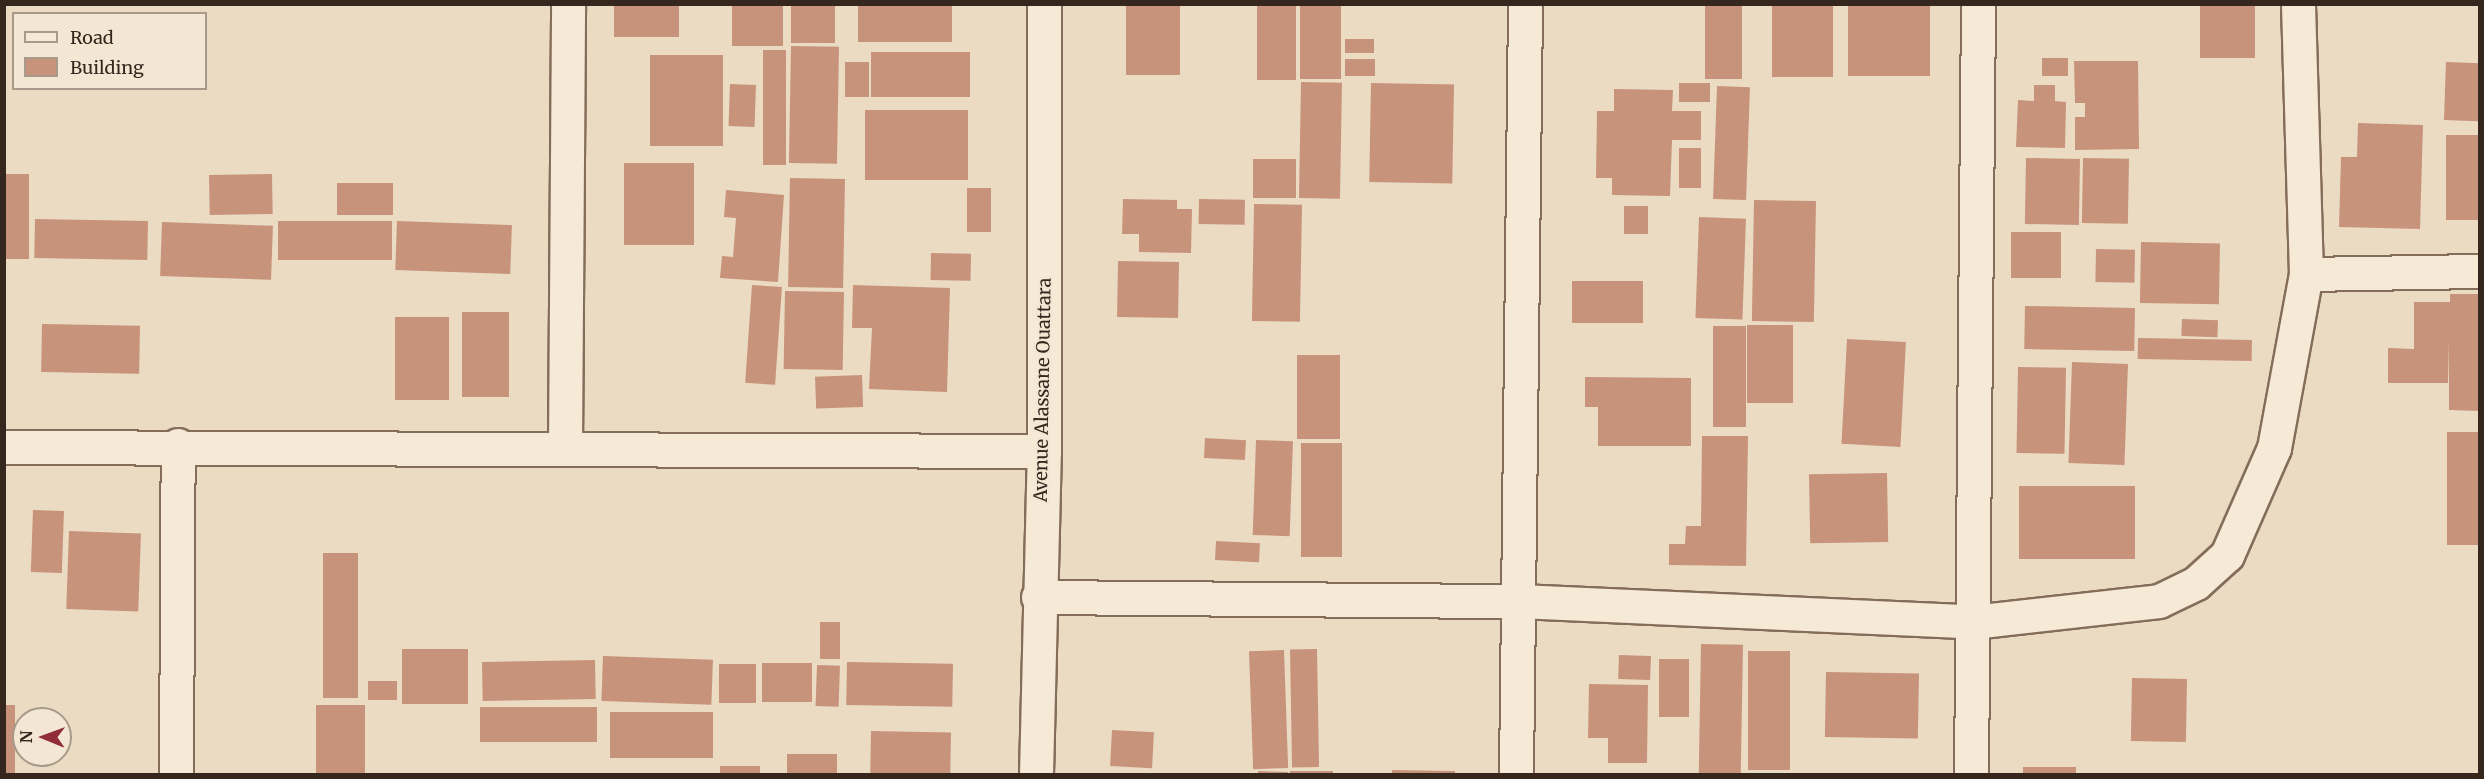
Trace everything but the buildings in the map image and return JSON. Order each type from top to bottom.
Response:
[{"type":"street","points":[[565,447],[568,4]]},
{"type":"street","name":"Avenue Alassane Ouattara","points":[[1036,774],[1038,597],[1044,451],[1044,4]]},
{"type":"street","points":[[1516,774],[1525,4]]},
{"type":"street","points":[[1971,774],[1978,4]]},
{"type":"street","points":[[1038,597],[1519,601],[1973,622],[2159,601],[2196,583],[2227,555],[2274,448],[2306,273],[2298,4]]},
{"type":"street","points":[[2306,273],[2480,271]]},
{"type":"street","points":[[176,774],[178,445]]},
{"type":"street","points":[[4,447],[178,445],[1044,451]]}]
